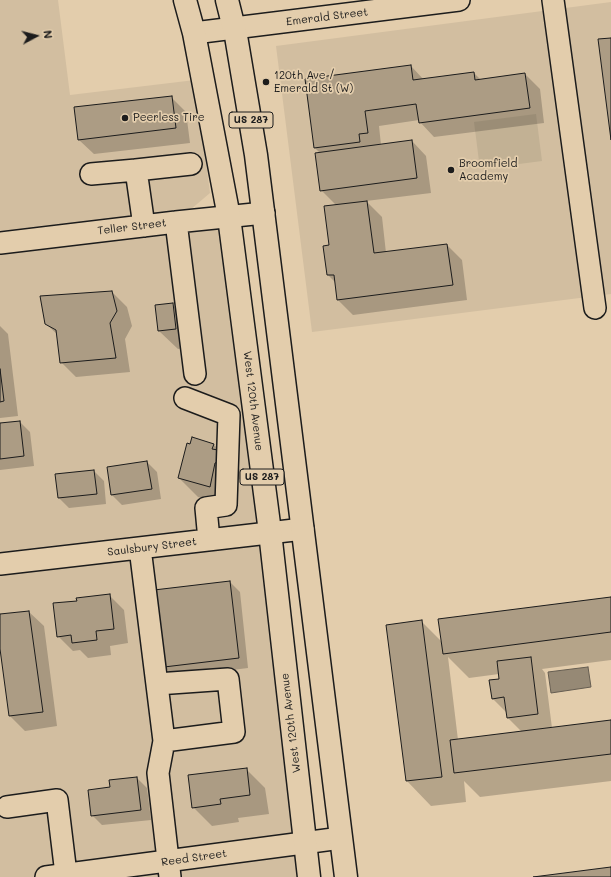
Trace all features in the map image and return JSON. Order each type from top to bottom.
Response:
[{"type":"main road","name":"West 120th Avenue","points":[[184,0],[194,33],[229,217],[270,532],[309,877]]},
{"type":"main road","name":"US 287","points":[[227,0],[234,28],[256,156],[264,213],[346,877]]},
{"type":"street","name":"Emerald Street","points":[[194,33],[433,2],[460,0]]},
{"type":"street","points":[[553,0],[595,308]]},
{"type":"street","points":[[91,174],[191,164]]},
{"type":"street","points":[[136,170],[144,226]]},
{"type":"street","name":"Teller Street","points":[[0,243],[264,213]]},
{"type":"street","points":[[176,222],[195,374]]},
{"type":"street","points":[[185,398],[228,415],[226,505],[206,508],[209,540]]},
{"type":"street","name":"Saulsbury Street","points":[[0,564],[303,528]]},
{"type":"street","points":[[140,548],[164,741],[158,774],[169,869]]},
{"type":"street","points":[[157,684],[228,679],[234,732],[164,741]]},
{"type":"street","points":[[7,807],[58,800],[56,876]]},
{"type":"street","name":"Reed Street","points":[[56,876],[169,869],[305,843],[341,838]]},
{"type":"shaded area","points":[[0,0],[58,0],[70,95],[195,80],[210,193],[190,210],[0,236]]},
{"type":"shaded area","name":"Broomfield Academy","points":[[611,2],[611,294],[312,332],[276,46]]},
{"type":"shaded area","points":[[536,114],[542,161],[480,169],[474,122]]},
{"type":"shaded area","points":[[229,217],[310,877],[0,877],[0,244]]},
{"type":"shaded area","points":[[588,667],[591,687],[551,693],[548,672]]},
{"type":"building","points":[[611,38],[611,140],[598,39]]},
{"type":"building","points":[[411,65],[413,80],[474,72],[475,80],[525,73],[530,108],[419,123],[416,104],[365,111],[368,133],[359,134],[360,142],[314,148],[305,79]]},
{"type":"building","name":"Peerless Tire","points":[[172,96],[176,128],[78,140],[74,107]]},
{"type":"building","points":[[412,140],[417,178],[320,191],[315,153]]},
{"type":"building","points":[[367,201],[374,253],[447,244],[453,285],[337,300],[334,275],[327,275],[323,246],[329,245],[324,206]]},
{"type":"building","points":[[112,291],[117,311],[110,323],[116,358],[60,363],[56,330],[45,324],[40,296]]},
{"type":"building","points":[[173,303],[176,329],[158,331],[155,305]]},
{"type":"building","points":[[0,369],[4,401],[0,402]]},
{"type":"building","points":[[20,421],[24,456],[0,459],[0,423]]},
{"type":"building","points":[[192,437],[214,444],[212,449],[218,450],[221,461],[215,463],[210,487],[178,478],[187,443],[190,444]]},
{"type":"building","points":[[147,461],[152,489],[111,495],[107,467]]},
{"type":"building","points":[[94,470],[97,494],[58,498],[55,474]]},
{"type":"building","points":[[230,581],[239,658],[164,667],[154,590]]},
{"type":"building","points":[[110,594],[114,629],[96,631],[97,640],[72,643],[71,635],[57,637],[53,603],[77,601],[76,598]]},
{"type":"building","points":[[611,597],[611,632],[443,654],[438,619]]},
{"type":"building","points":[[29,611],[43,712],[9,716],[0,649],[0,614]]},
{"type":"building","points":[[422,620],[442,777],[406,781],[386,625]]},
{"type":"building","points":[[531,657],[538,714],[507,718],[504,697],[492,699],[489,680],[499,679],[497,661]]},
{"type":"building","points":[[611,720],[611,754],[454,773],[450,740]]},
{"type":"building","points":[[247,768],[250,795],[220,799],[221,804],[192,808],[188,775]]},
{"type":"building","points":[[137,777],[141,810],[91,816],[88,790],[110,787],[109,780]]},
{"type":"building","points":[[611,867],[611,877],[533,877]]},
{"type":"place","name":"120th Ave / Emerald St (W)","points":[[266,82]]},
{"type":"place","name":"Peerless Tire","points":[[125,118]]},
{"type":"place","name":"Broomfield Academy","points":[[451,170]]}]
